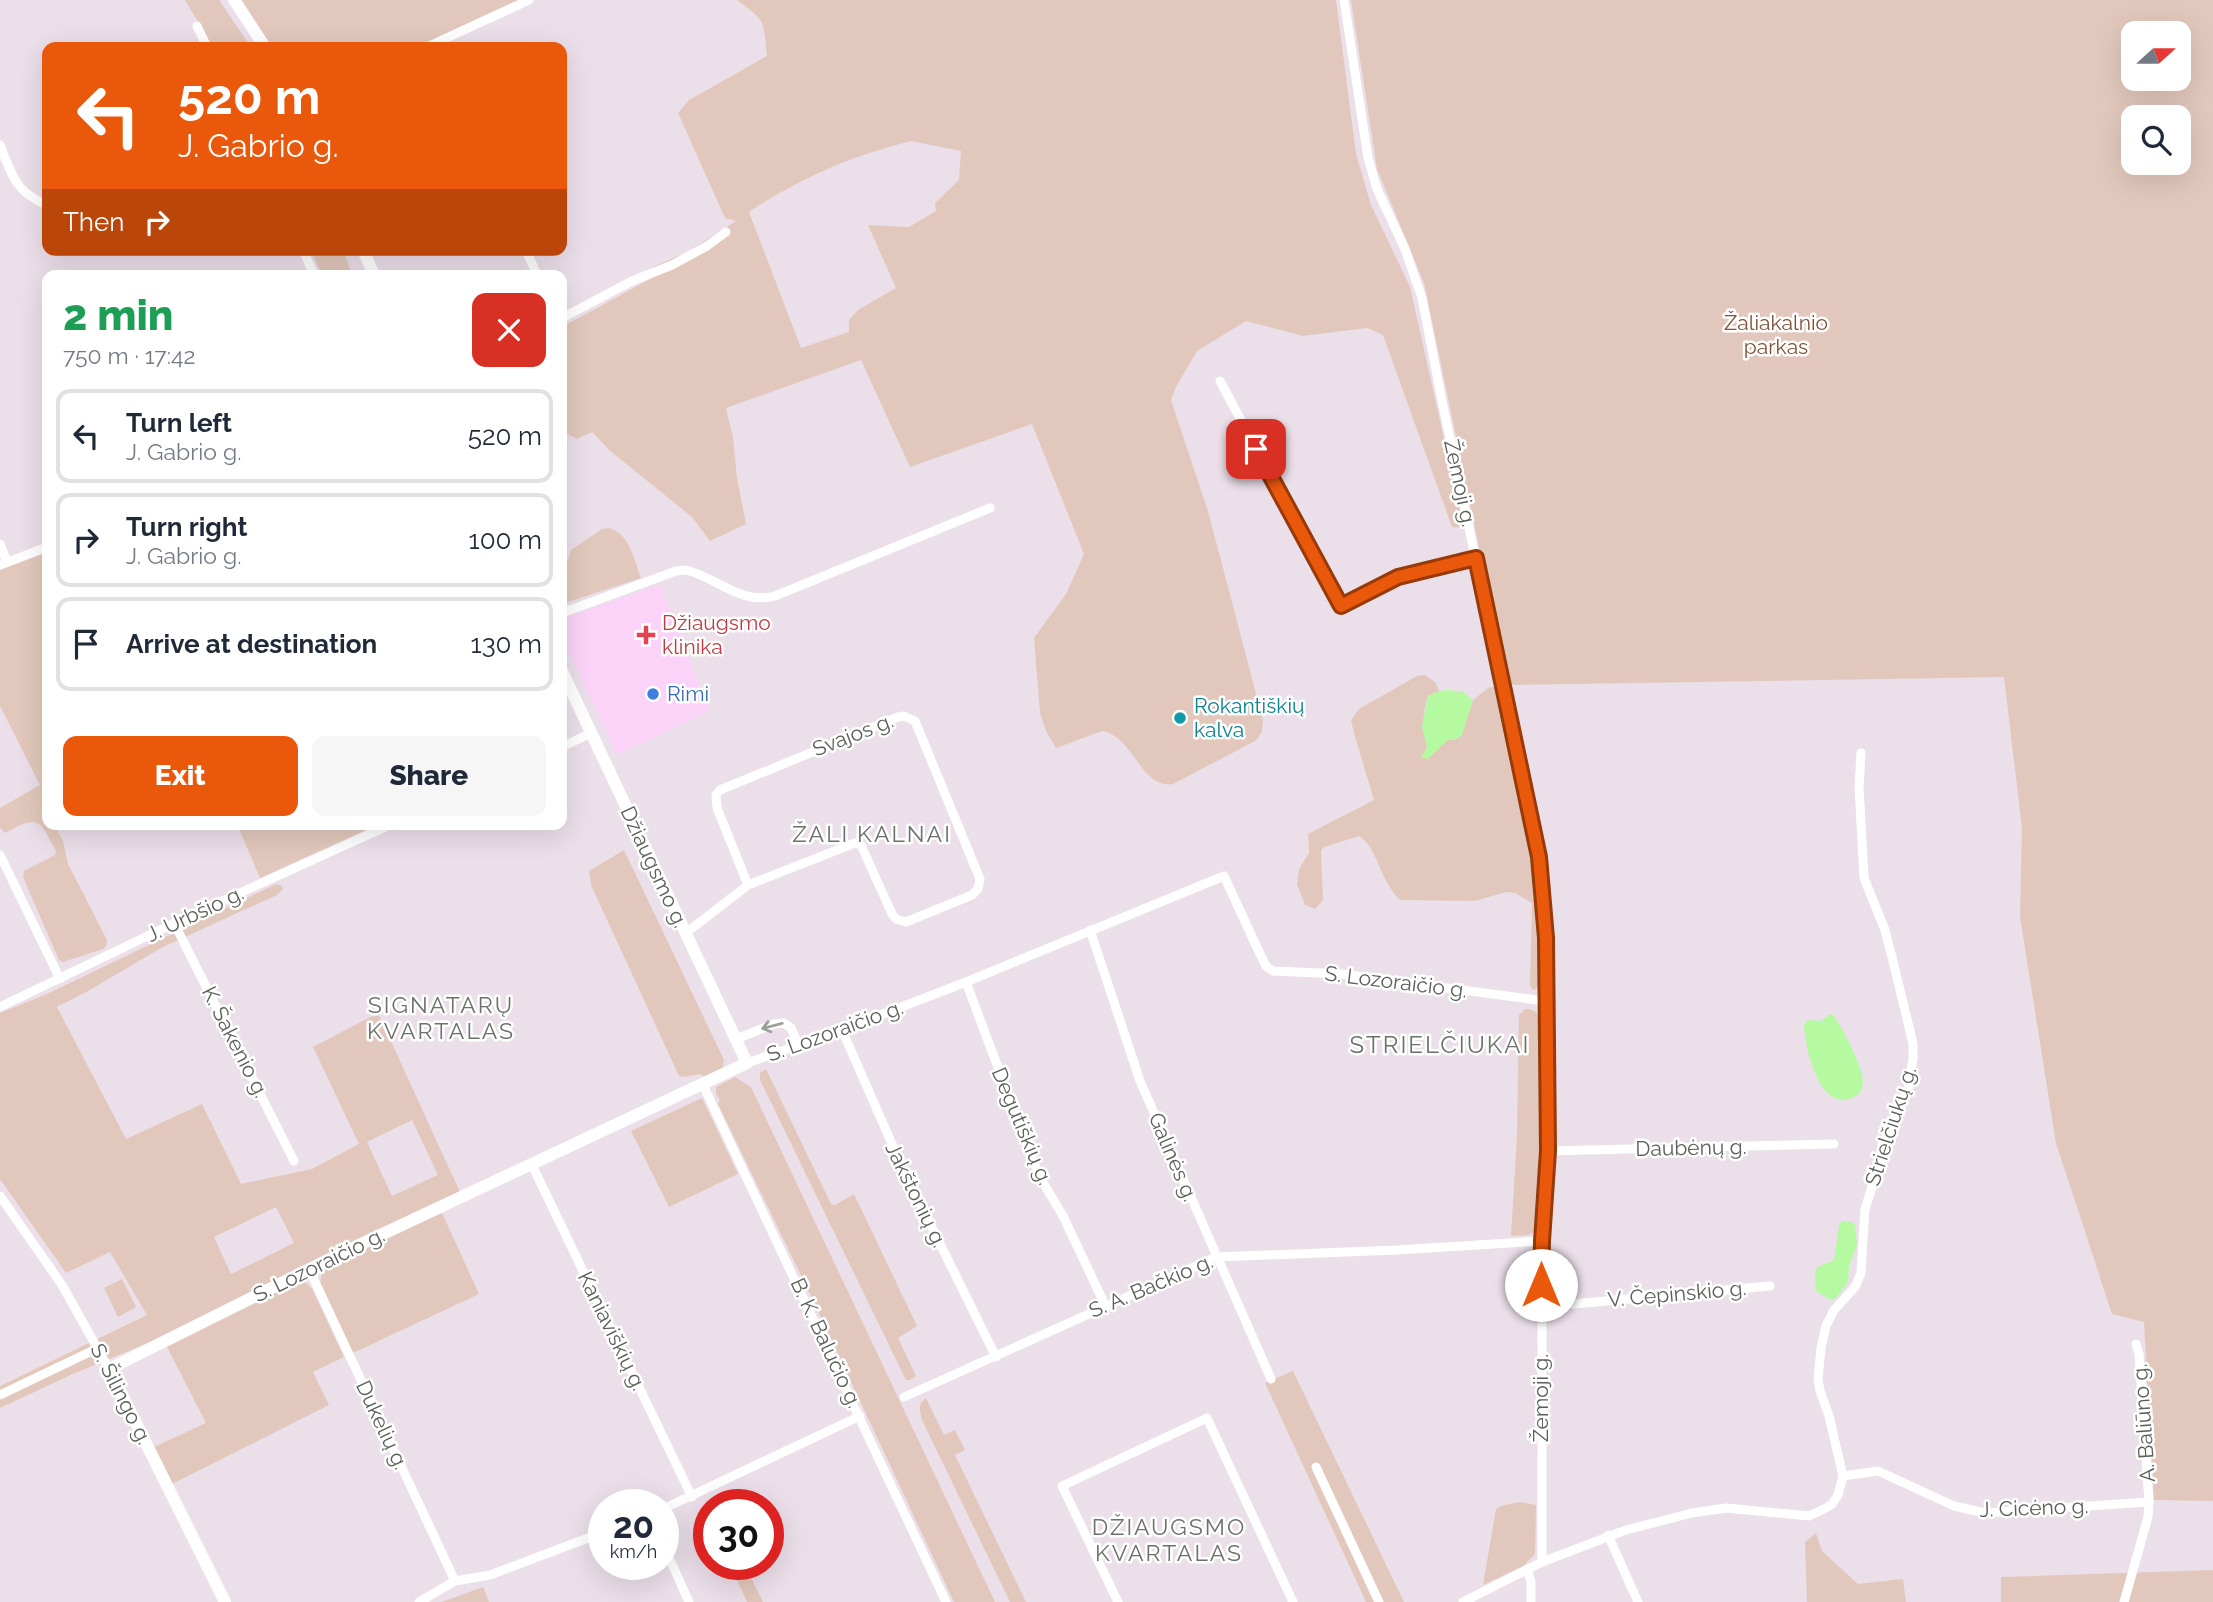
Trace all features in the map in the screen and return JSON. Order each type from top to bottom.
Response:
[{"type":"street","points":[[234,0],[262,42]]},
{"type":"street","points":[[440,42],[529,0]]},
{"type":"street","name":"Žemoji g.","points":[[1344,0],[1367,158],[1422,298],[1539,857],[1546,938],[1548,1151],[1541,1307],[1542,1562]]},
{"type":"street","points":[[197,26],[205,42]]},
{"type":"street","points":[[0,145],[16,184],[26,194],[42,202]]},
{"type":"street","points":[[567,315],[632,281],[672,265],[726,232]]},
{"type":"street","points":[[1220,382],[1341,606],[1398,577],[1476,558]]},
{"type":"street","points":[[567,611],[676,571],[686,570],[744,596],[763,599],[990,508]]},
{"type":"street","points":[[0,544],[4,564],[42,549]]},
{"type":"street","name":"Džiaugsmo g.","points":[[567,682],[747,1063]]},
{"type":"street","name":"Svajos g.","points":[[686,933],[748,885],[855,843],[861,845],[892,915],[901,921],[906,922],[972,895],[978,890],[980,879],[915,721],[904,716],[898,717],[720,789],[716,795],[717,808],[748,885]]},
{"type":"street","points":[[567,745],[591,733]]},
{"type":"street","name":"Strielčiukų g.","points":[[1843,1476],[1829,1416],[1820,1391],[1818,1379],[1821,1348],[1826,1326],[1834,1310],[1855,1287],[1861,1273],[1865,1209],[1882,1145],[1908,1090],[1913,1059],[1913,1044],[1885,930],[1864,878],[1859,787],[1861,753]]},
{"type":"street","name":"J. Urbšio g.","points":[[0,1007],[174,923],[378,830]]},
{"type":"street","points":[[0,855],[60,979]]},
{"type":"street","name":"S. Lozoraičio g.","points":[[109,1368],[309,1269],[747,1063],[966,982],[1224,876],[1266,966],[1273,971],[1342,974],[1545,1000]]},
{"type":"street","name":"K. Šakenio g.","points":[[174,923],[294,1161]]},
{"type":"street","name":"Galinės g.","points":[[1090,930],[1140,1081],[1271,1379]]},
{"type":"street","name":"Degutiškių g.","points":[[966,982],[1033,1161],[1063,1216],[1105,1305]]},
{"type":"street","points":[[736,1039],[774,1024],[784,1023],[791,1028],[798,1044]]},
{"type":"street","name":"Jakštonių g.","points":[[842,1030],[903,1169],[996,1357]]},
{"type":"street","name":"B. K. Balučio g.","points":[[703,1085],[946,1602]]},
{"type":"street","name":"Daubėnų g.","points":[[1548,1151],[1834,1144]]},
{"type":"street","name":"Kaniaviškių g.","points":[[532,1165],[692,1497]]},
{"type":"street","name":"S. Šilingo g.","points":[[0,1196],[62,1285],[98,1348],[225,1602]]},
{"type":"street","name":"S. A. Bačkio g.","points":[[904,1397],[1216,1256],[1542,1241]]},
{"type":"street","name":"Dukelių g.","points":[[309,1269],[455,1581]]},
{"type":"street","name":"V. Čepinskio g.","points":[[1541,1307],[1770,1286]]},
{"type":"street","name":"A. Baliūno g.","points":[[2124,1602],[2148,1517],[2149,1502],[2137,1344]]},
{"type":"street","points":[[0,1395],[98,1348]]},
{"type":"street","points":[[679,1502],[860,1416]]},
{"type":"street","points":[[1118,1602],[1062,1486],[1207,1418],[1293,1602]]},
{"type":"street","points":[[1316,1467],[1379,1602]]},
{"type":"street","name":"J. Cicėno g.","points":[[1843,1476],[1878,1471],[1954,1506],[1985,1513],[2149,1502]]},
{"type":"street","points":[[1463,1602],[1542,1562],[1608,1535],[1692,1513],[1726,1508],[1809,1516],[1832,1504],[1842,1487],[1843,1476]]},
{"type":"street","points":[[1608,1535],[1638,1602]]},
{"type":"street","points":[[419,1602],[455,1581],[490,1575],[588,1538]]},
{"type":"street","points":[[1527,1570],[1531,1581],[1531,1602]]},
{"type":"street","points":[[679,1580],[689,1602]]},
{"type":"shaded area","points":[[660,585],[710,711],[617,755],[567,647],[567,617]]},
{"type":"shaded area","points":[[1450,690],[1463,692],[1473,700],[1462,735],[1455,740],[1448,740],[1428,759],[1421,757],[1427,747],[1422,727],[1428,696]]},
{"type":"shaded area","points":[[1830,1014],[1834,1016],[1847,1039],[1862,1075],[1860,1093],[1847,1099],[1835,1098],[1818,1079],[1805,1036],[1804,1025],[1808,1020],[1821,1021]]},
{"type":"shaded area","points":[[1842,1221],[1855,1225],[1857,1244],[1849,1266],[1848,1282],[1836,1298],[1831,1300],[1817,1292],[1815,1276],[1818,1267],[1834,1260]]},
{"type":"green space","points":[[185,0],[219,0],[248,42],[210,42]]},
{"type":"green space","points":[[242,0],[520,0],[428,42],[268,42]]},
{"type":"green space","points":[[737,0],[1336,0],[1356,154],[1371,205],[1410,287],[1464,528],[1452,527],[1383,335],[1367,328],[1303,336],[1246,321],[1197,351],[1171,400],[1208,511],[1263,720],[1262,731],[1257,740],[1173,784],[1162,784],[1153,779],[1122,742],[1102,731],[1056,748],[1040,713],[1034,638],[1066,594],[1084,554],[1032,424],[910,467],[861,360],[726,408],[746,524],[710,541],[692,517],[609,450],[592,432],[577,439],[567,434],[567,324],[652,278],[649,269],[689,251],[736,221],[725,218],[678,113],[689,100],[767,56],[765,35],[759,18]],"holes":[[[911,141],[961,151],[959,180],[935,203],[936,211],[909,227],[868,225],[896,288],[858,310],[849,320],[849,332],[801,348],[749,212],[806,179],[847,161]]]},
{"type":"green space","name":"Žaliakalnio parkas","points":[[1351,0],[2213,0],[2213,1501],[2154,1500],[2144,1322],[2112,1314],[2056,1143],[2020,917],[2022,828],[2004,677],[1513,685],[1507,681],[1424,283],[1377,169]]},
{"type":"green space","points":[[314,256],[345,256],[350,270],[320,270]]},
{"type":"green space","points":[[602,529],[616,531],[627,541],[641,578],[567,602],[567,560],[571,550]]},
{"type":"green space","points":[[42,554],[42,827],[37,823],[25,823],[5,833],[0,828],[0,808],[40,785],[0,706],[0,570]]},
{"type":"green space","points":[[1425,675],[1435,682],[1439,691],[1428,696],[1425,709],[1427,747],[1448,740],[1465,728],[1473,700],[1488,688],[1498,686],[1533,860],[1539,913],[1540,985],[1536,989],[1532,990],[1530,984],[1532,903],[1515,893],[1506,892],[1475,901],[1400,900],[1388,884],[1370,848],[1359,836],[1324,847],[1321,851],[1323,900],[1315,909],[1305,905],[1297,885],[1299,869],[1309,853],[1308,834],[1374,800],[1351,720],[1359,709],[1417,676]]},
{"type":"green space","points":[[44,830],[57,830],[63,841],[68,864],[107,940],[103,949],[63,962],[59,960],[23,877],[24,871],[55,855],[56,851]]},
{"type":"green space","points":[[240,830],[366,830],[260,878]]},
{"type":"green space","points":[[624,850],[724,1060],[722,1070],[705,1077],[699,1074],[679,1076],[591,885],[589,871]]},
{"type":"green space","points":[[276,884],[281,885],[283,889],[277,895],[161,948],[57,1007],[126,1139],[202,1104],[241,1184],[312,1169],[359,1144],[313,1047],[378,1013],[460,1192],[162,1337],[0,1408],[0,1386],[147,1315],[110,1252],[66,1273],[0,1179],[0,1013],[47,994]],"holes":[[[412,1120],[438,1175],[392,1196],[367,1142]],[[276,1207],[294,1243],[231,1274],[214,1237]]]},
{"type":"green space","points":[[1525,1009],[1535,1012],[1540,1020],[1540,1153],[1535,1231],[1529,1235],[1511,1236],[1517,1137],[1519,1015]]},
{"type":"green space","points":[[766,1069],[831,1204],[835,1205],[854,1194],[917,1326],[898,1338],[916,1376],[910,1380],[906,1380],[760,1080],[760,1073]]},
{"type":"green space","points":[[735,1077],[751,1087],[995,1602],[954,1602],[718,1104],[720,1100],[716,1087]]},
{"type":"green space","points":[[702,1098],[738,1174],[669,1207],[631,1131]]},
{"type":"green space","points":[[442,1213],[479,1294],[353,1353],[320,1283],[323,1268]]},
{"type":"green space","points":[[122,1279],[136,1307],[118,1317],[104,1288]]},
{"type":"green space","points":[[298,1280],[304,1281],[312,1289],[344,1357],[313,1372],[329,1405],[172,1484],[154,1447],[206,1423],[166,1345]]},
{"type":"green space","points":[[1293,1371],[1404,1602],[1366,1602],[1265,1383]]},
{"type":"green space","points":[[926,1398],[944,1435],[955,1430],[965,1450],[955,1455],[1026,1602],[1010,1602],[922,1420],[920,1405]]},
{"type":"green space","points":[[1520,1502],[1536,1505],[1535,1554],[1523,1566],[1483,1585],[1496,1509]]},
{"type":"green space","points":[[1816,1533],[1822,1551],[1858,1584],[1903,1579],[1906,1602],[1807,1602],[1805,1542]]},
{"type":"green space","points":[[2213,1570],[2213,1602],[2001,1602],[2001,1577]]},
{"type":"green space","points":[[737,1580],[752,1580],[763,1602],[747,1602]]},
{"type":"green space","points":[[483,1587],[489,1602],[442,1602]]},
{"type":"place","name":"Džiaugsmo klinika","points":[[646,635]]},
{"type":"place","name":"Rimi","points":[[653,694]]},
{"type":"place","name":"Rokantiškių kalva","points":[[1180,718]]},
{"type":"district","name":"ŽALI KALNAI","points":[[872,834]]},
{"type":"district","name":"SIGNATARŲ KVARTALAS","points":[[441,1018]]},
{"type":"district","name":"STRIELČIUKAI","points":[[1440,1045]]},
{"type":"district","name":"DŽIAUGSMO KVARTALAS","points":[[1169,1540]]},
{"type":"route","points":[[1256,449],[1341,606],[1398,577],[1476,558],[1539,857],[1544,902],[1548,1151],[1541,1285]]}]
